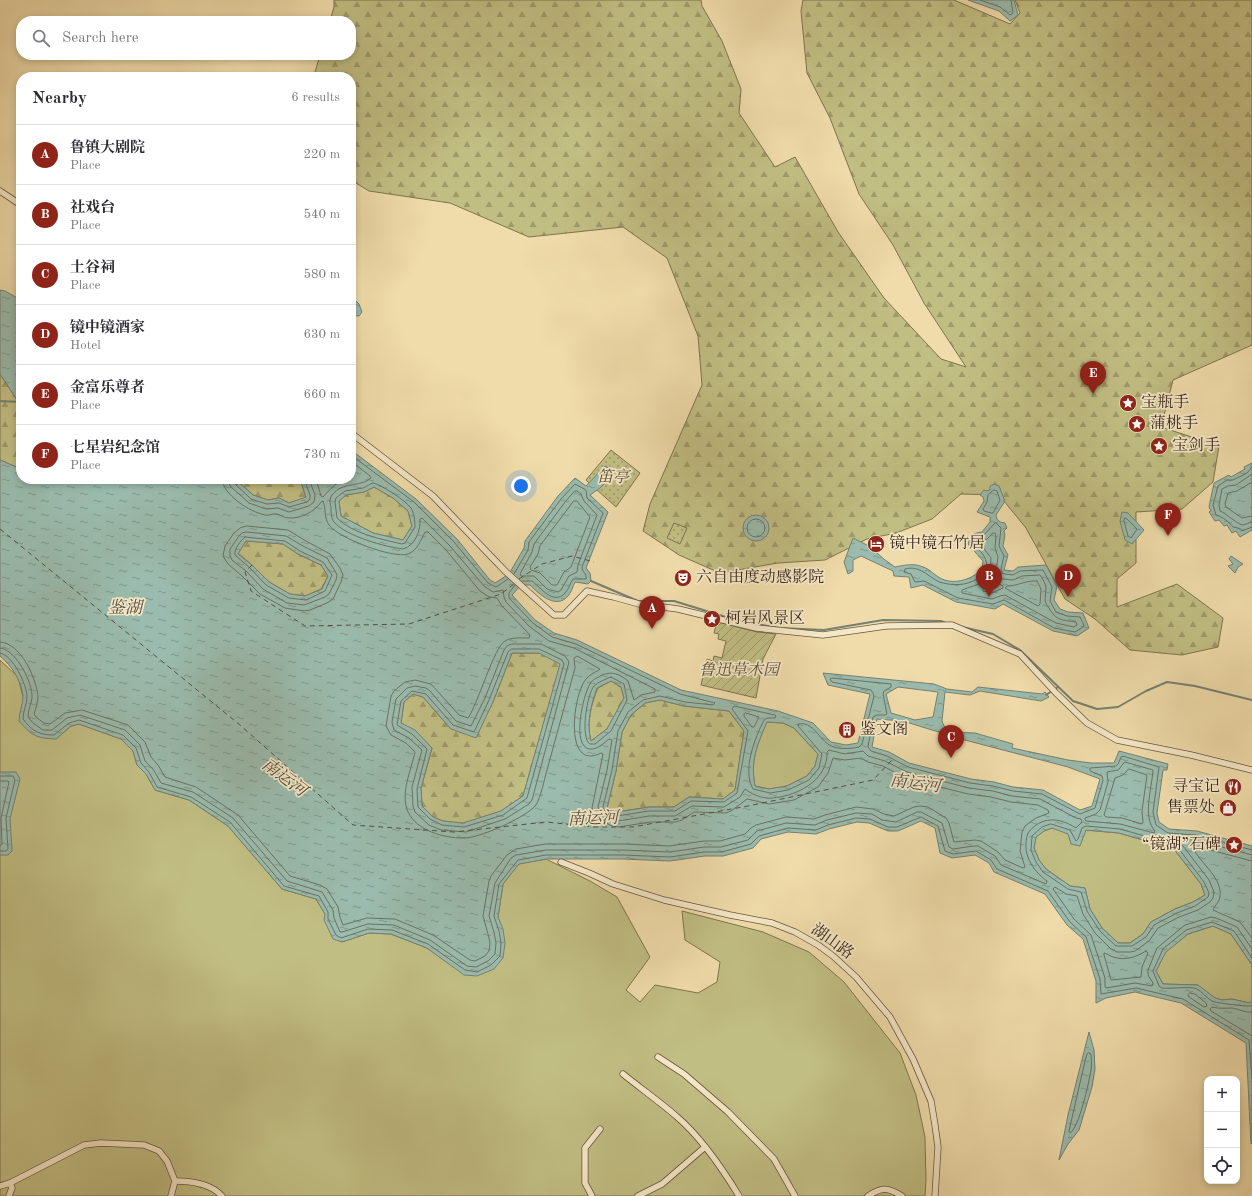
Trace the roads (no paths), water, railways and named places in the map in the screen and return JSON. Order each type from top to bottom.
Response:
[{"type":"street","points":[[0,191],[16,202]]},
{"type":"street","points":[[356,437],[433,496],[506,572],[554,615],[564,615],[587,591],[614,596],[639,604],[678,609],[756,628],[809,634],[823,635],[886,626],[952,625],[1020,654],[1056,693],[1087,723],[1117,740],[1191,755],[1252,770]]},
{"type":"street","name":"湖山路","points":[[560,862],[613,884],[664,900],[772,923],[796,932],[833,956],[856,977],[890,1017],[913,1059],[931,1101],[938,1147],[935,1196]]},
{"type":"street","points":[[658,1057],[684,1074],[728,1112],[774,1159],[795,1196]]},
{"type":"street","points":[[623,1074],[677,1117],[705,1147],[730,1180],[739,1196]]},
{"type":"street","points":[[592,1196],[585,1182],[585,1148],[600,1129]]},
{"type":"street","points":[[0,1186],[10,1183],[84,1146],[101,1143],[144,1145],[159,1151],[167,1161],[175,1181],[171,1196]]},
{"type":"street","points":[[638,1196],[662,1184],[705,1147]]},
{"type":"street","points":[[175,1181],[187,1181],[213,1188],[222,1196]]},
{"type":"street","points":[[9,1196],[12,1188],[10,1183]]},
{"type":"street","points":[[868,1196],[881,1188],[892,1190],[902,1196]]},
{"type":"water","points":[[968,0],[1014,0],[1018,15],[1010,21],[999,11]]},
{"type":"water","points":[[0,290],[16,297],[16,398],[0,374]]},
{"type":"water","points":[[356,301],[362,312],[359,316],[356,316]]},
{"type":"water","name":"鉴湖","points":[[356,454],[416,499],[457,539],[490,580],[495,583],[509,574],[524,548],[525,541],[558,496],[575,478],[586,486],[605,466],[611,469],[606,482],[590,495],[608,512],[586,568],[590,573],[591,581],[588,584],[575,582],[568,596],[563,600],[558,601],[548,599],[530,585],[521,585],[512,595],[535,620],[554,633],[577,640],[681,690],[778,711],[813,723],[831,742],[846,745],[858,743],[870,694],[828,685],[823,673],[934,684],[947,689],[972,692],[978,687],[1042,694],[1045,692],[1049,697],[1041,701],[980,691],[970,695],[945,692],[942,721],[944,726],[951,732],[975,733],[1013,744],[1012,748],[1068,760],[1091,763],[1114,763],[1119,751],[1168,764],[1167,770],[1163,770],[1157,813],[1159,822],[1169,829],[1197,831],[1252,846],[1252,965],[1231,934],[1213,926],[1188,934],[1166,952],[1156,971],[1163,984],[1198,985],[1215,998],[1222,1000],[1232,999],[1249,1003],[1252,1001],[1252,1143],[1251,1144],[1246,1043],[1181,1003],[1135,992],[1106,998],[1096,1003],[1096,981],[1083,939],[1067,925],[1045,894],[994,872],[989,863],[975,855],[952,858],[940,853],[935,828],[921,821],[898,831],[888,831],[869,823],[857,822],[816,834],[788,832],[761,839],[753,848],[723,856],[705,856],[670,861],[623,859],[546,859],[519,864],[503,884],[498,917],[503,929],[505,943],[503,958],[494,969],[477,976],[464,975],[427,948],[391,934],[369,933],[342,942],[333,939],[324,920],[325,914],[316,899],[282,889],[228,826],[189,800],[155,790],[146,774],[137,765],[133,751],[121,739],[79,724],[71,726],[56,739],[44,738],[31,733],[19,721],[23,699],[22,690],[15,674],[0,656],[0,460],[16,467],[16,484],[241,484],[253,495],[268,500],[279,498],[289,503],[306,497],[302,484],[356,484]],"holes":[[[374,487],[393,498],[408,511],[412,526],[403,540],[373,533],[341,516],[339,501],[346,495],[364,492]],[[246,541],[283,544],[298,554],[321,565],[328,576],[322,589],[305,596],[290,594],[269,582],[252,565],[238,554]],[[512,653],[539,653],[560,664],[523,796],[501,811],[463,823],[443,821],[433,817],[422,806],[421,788],[432,748],[415,730],[401,723],[404,702],[413,694],[423,697],[451,729],[476,738],[493,702]],[[611,681],[621,687],[624,698],[607,729],[591,741],[589,721],[591,707],[597,688]],[[898,687],[938,692],[933,717],[915,720],[891,713],[886,694]],[[660,700],[684,706],[729,711],[744,731],[735,790],[723,799],[689,797],[674,807],[649,807],[617,812],[607,808],[616,771],[622,732],[631,715],[645,703]],[[877,719],[903,721],[961,739],[1068,767],[1100,779],[1092,806],[1080,810],[1043,790],[1013,787],[994,782],[971,779],[909,763],[889,752],[872,747]],[[767,722],[783,723],[794,728],[818,754],[815,766],[807,776],[787,786],[769,789],[755,786],[753,769],[755,754]],[[1052,828],[1068,834],[1071,844],[1080,846],[1086,830],[1119,833],[1174,849],[1201,884],[1205,895],[1151,922],[1143,934],[1130,943],[1118,943],[1102,928],[1090,909],[1085,888],[1070,886],[1046,869],[1039,860],[1034,848],[1036,837],[1044,831]]]},
{"type":"water","points":[[1252,463],[1252,530],[1240,537],[1236,531],[1232,533],[1227,525],[1224,526],[1219,520],[1215,521],[1209,512],[1211,511],[1209,507],[1214,483],[1229,475],[1231,477]]},
{"type":"water","points":[[994,484],[999,486],[1005,501],[996,515],[997,519],[1000,522],[1005,523],[1007,528],[1004,531],[1005,535],[1003,546],[1008,555],[1004,570],[1013,571],[1018,567],[1046,565],[1057,586],[1054,600],[1060,609],[1068,612],[1083,613],[1089,628],[1077,636],[1053,631],[1003,604],[995,609],[956,602],[923,585],[911,588],[909,577],[894,576],[893,571],[861,556],[853,560],[853,571],[848,574],[844,562],[853,538],[869,546],[895,567],[909,565],[920,566],[928,569],[947,581],[963,580],[978,573],[982,570],[983,561],[968,544],[972,535],[982,532],[990,522],[990,517],[977,512],[984,501],[983,497],[980,495],[984,490],[990,490],[990,486]]},
{"type":"water","points":[[1122,512],[1128,513],[1144,530],[1132,544],[1125,540],[1120,521]]},
{"type":"water","points":[[756,515],[765,519],[769,528],[765,537],[756,541],[747,537],[743,528],[747,519]]},
{"type":"water","points":[[1231,556],[1243,564],[1238,567],[1235,573],[1228,566],[1233,564],[1229,559]]},
{"type":"water","points":[[0,772],[16,772],[20,779],[10,819],[12,851],[8,855],[0,855]]},
{"type":"water","points":[[1089,1032],[1094,1050],[1095,1069],[1092,1087],[1079,1130],[1068,1144],[1059,1160],[1068,1115]]},
{"type":"waterway","points":[[0,401],[16,402]]},
{"type":"waterway","points":[[591,581],[638,601],[674,601],[739,621],[779,628],[824,630],[883,620],[941,621],[946,623]]},
{"type":"waterway","points":[[962,627],[993,634],[1020,650],[1073,701],[1097,709],[1118,707],[1146,691],[1167,682],[1195,686],[1252,700]]},
{"type":"waterway","points":[[1046,695],[1058,687]]},
{"type":"place","name":"金富乐尊者","points":[[1093,394]]},
{"type":"place","name":"宝瓶手","points":[[1128,403]]},
{"type":"place","name":"蒲桃手","points":[[1137,424]]},
{"type":"place","name":"宝剑手","points":[[1159,446]]},
{"type":"place","name":"七星岩纪念馆","points":[[1168,536]]},
{"type":"place","name":"镜中镜石竹居","points":[[876,544]]},
{"type":"place","name":"六自由度动感影院","points":[[683,578]]},
{"type":"place","name":"社戏台","points":[[989,597]]},
{"type":"place","name":"镜中镜酒家","points":[[1068,597]]},
{"type":"place","name":"柯岩风景区","points":[[712,619]]},
{"type":"place","name":"鲁镇大剧院","points":[[652,629]]},
{"type":"place","name":"鉴文阁","points":[[847,730]]},
{"type":"place","name":"土谷祠","points":[[951,758]]},
{"type":"place","name":"寻宝记","points":[[1233,787]]},
{"type":"place","name":"售票处","points":[[1228,808]]},
{"type":"place","name":"“镜湖”石碑","points":[[1234,845]]},
{"type":"park label","name":"笛亭","points":[[613,478]]},
{"type":"park label","name":"鲁迅草木园","points":[[739,671]]},
{"type":"water label","name":"南运河","points":[[284,778]]},
{"type":"water label","name":"南运河","points":[[915,784]]},
{"type":"water label","name":"南运河","points":[[593,819]]}]
